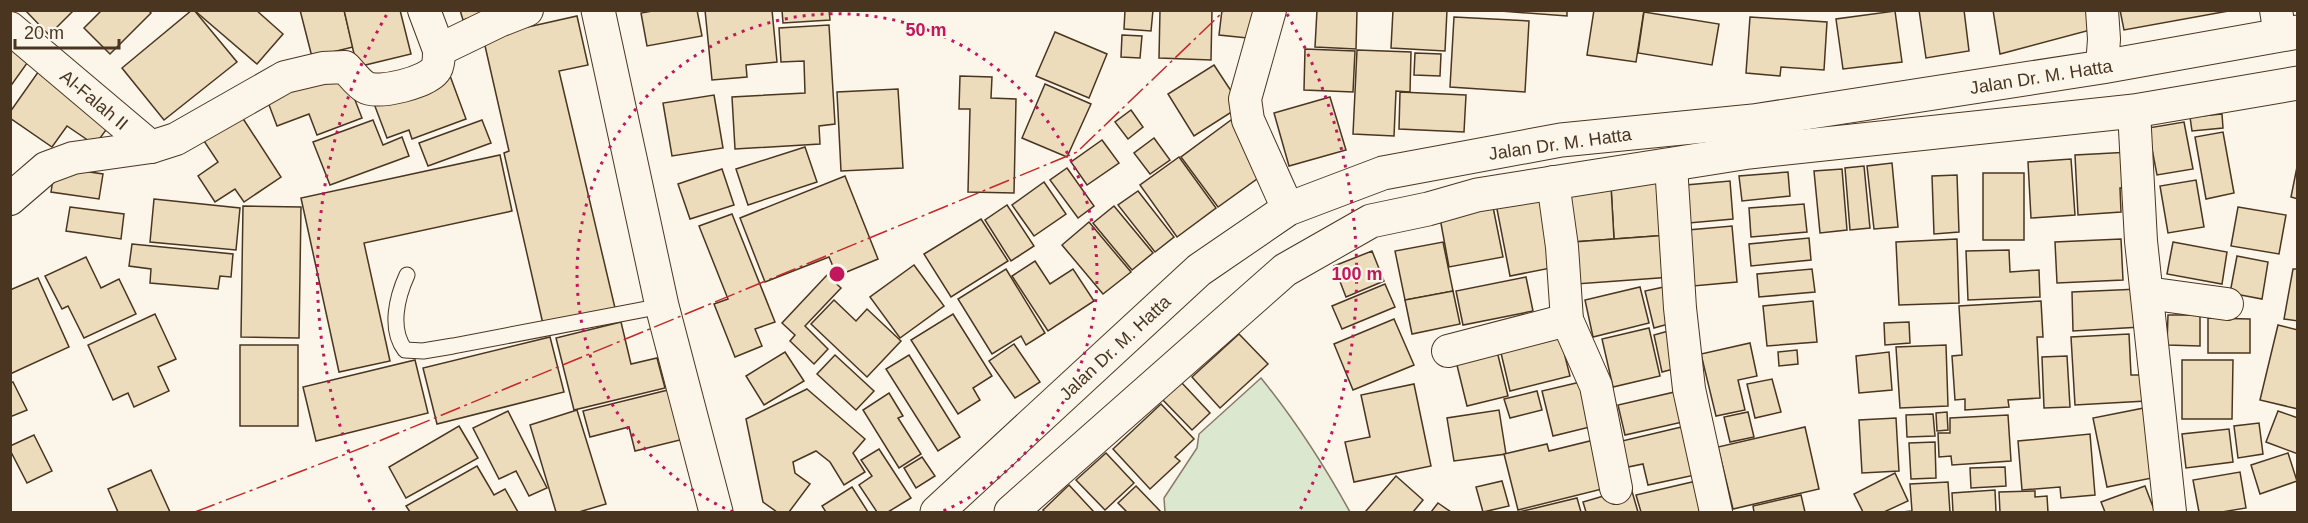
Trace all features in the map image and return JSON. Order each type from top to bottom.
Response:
[{"type":"main road","points":[[598,10],[662,306],[716,513]]},
{"type":"main road","name":"Jalan Dr. M. Hatta","points":[[937,513],[1199,270],[1288,210],[1383,173],[1561,141],[1753,121],[2102,68],[2285,26]]},
{"type":"main road","name":"Jalan Dr. M. Hatta","points":[[1011,513],[1285,270],[1371,221],[1428,209],[1477,195],[1749,152],[2134,111],[2298,83]]},
{"type":"street","points":[[10,198],[46,168],[55,164],[73,158],[151,147],[176,139],[285,77],[322,68],[345,67],[365,87],[387,90],[429,75],[436,69],[440,50],[424,10]]},
{"type":"street","points":[[440,50],[498,21],[527,10]]},
{"type":"street","points":[[1270,10],[1245,99],[1248,120],[1288,210]]},
{"type":"street","points":[[2102,10],[2104,39],[2102,68]]},
{"type":"street","name":"Al-Falah II","points":[[10,28],[151,147]]},
{"type":"street","points":[[2134,111],[2141,241],[2170,513]]},
{"type":"street","points":[[1671,165],[1680,308],[1689,389],[1716,513]]},
{"type":"street","points":[[1552,182],[1562,248],[1567,320],[1596,386],[1616,488]]},
{"type":"street","points":[[2147,293],[2227,304]]},
{"type":"street","points":[[1448,351],[1567,320]]},
{"type":"lane","points":[[407,275],[398,296],[396,315],[399,342],[405,350],[423,351],[453,346],[662,306]]},
{"type":"green space","points":[[1261,378],[1308,443],[1350,512],[1165,512],[1164,498],[1197,448],[1199,434]]},
{"type":"building","points":[[25,10],[74,10],[49,35]]},
{"type":"building","points":[[102,10],[148,10],[151,13],[110,54],[84,28]]},
{"type":"building","points":[[192,10],[237,62],[164,120],[122,68]]},
{"type":"building","points":[[194,10],[256,10],[283,34],[257,64]]},
{"type":"building","points":[[300,10],[344,10],[353,47],[312,57]]},
{"type":"building","points":[[344,10],[400,10],[411,54],[357,67]]},
{"type":"building","points":[[460,10],[495,10],[463,20]]},
{"type":"building","points":[[658,10],[697,10],[702,36],[647,46],[641,13]]},
{"type":"building","points":[[705,10],[772,10],[777,62],[746,65],[747,77],[712,80]]},
{"type":"building","points":[[782,10],[829,10],[830,20],[783,23]]},
{"type":"building","points":[[1125,10],[1153,10],[1151,31],[1124,29]]},
{"type":"building","points":[[1160,10],[1212,10],[1211,60],[1159,58]]},
{"type":"building","points":[[1222,10],[1261,10],[1257,39],[1219,35]]},
{"type":"building","points":[[1317,10],[1357,10],[1356,49],[1315,47]]},
{"type":"building","points":[[1393,10],[1447,10],[1445,51],[1391,48]]},
{"type":"building","points":[[1488,10],[1567,10],[1567,16]]},
{"type":"building","points":[[1594,10],[1644,10],[1636,62],[1587,55]]},
{"type":"building","points":[[1919,10],[1964,10],[1969,51],[1926,58]]},
{"type":"building","points":[[1993,10],[2091,10],[2094,29],[2000,54]]},
{"type":"building","points":[[2120,10],[2234,10],[2124,30]]},
{"type":"building","points":[[1895,11],[1902,62],[1843,69],[1836,19]]},
{"type":"building","points":[[1644,12],[1719,24],[1712,65],[1638,53]]},
{"type":"building","points":[[577,16],[588,65],[559,71],[615,308],[543,324],[504,153],[509,151],[483,37]]},
{"type":"building","points":[[1454,17],[1529,21],[1525,92],[1450,87]]},
{"type":"building","points":[[1750,17],[1827,22],[1824,70],[1781,67],[1780,76],[1746,73]]},
{"type":"building","points":[[829,25],[835,124],[819,126],[820,144],[735,149],[732,97],[805,93],[804,61],[781,62],[779,28]]},
{"type":"building","points":[[1055,32],[1107,54],[1089,98],[1036,76]]},
{"type":"building","points":[[1122,35],[1142,36],[1140,58],[1121,57]]},
{"type":"building","points":[[10,46],[30,59],[10,87]]},
{"type":"building","points":[[1305,49],[1355,51],[1353,92],[1304,90]]},
{"type":"building","points":[[1357,50],[1411,52],[1410,92],[1396,91],[1394,136],[1353,134]]},
{"type":"building","points":[[1415,53],[1441,54],[1440,76],[1414,75]]},
{"type":"building","points":[[1214,65],[1241,106],[1194,136],[1168,94]]},
{"type":"building","points":[[41,68],[114,119],[95,145],[67,126],[52,147],[10,118],[10,112]]},
{"type":"building","points":[[343,69],[362,118],[317,135],[309,114],[277,126],[266,97]]},
{"type":"building","points":[[449,73],[466,119],[412,139],[409,130],[387,138],[373,101]]},
{"type":"building","points":[[960,76],[992,77],[991,98],[1016,99],[1014,193],[968,192],[970,109],[959,109]]},
{"type":"building","points":[[1045,84],[1091,104],[1067,157],[1022,138]]},
{"type":"building","points":[[898,89],[903,168],[841,171],[837,92]]},
{"type":"building","points":[[1400,92],[1466,95],[1464,132],[1399,129]]},
{"type":"building","points":[[714,95],[723,148],[672,156],[663,103]]},
{"type":"building","points":[[1330,97],[1346,150],[1289,166],[1274,113]]},
{"type":"building","points":[[1131,110],[1143,127],[1128,139],[1115,122]]},
{"type":"building","points":[[2222,114],[2223,128],[2192,131],[2190,117]]},
{"type":"building","points":[[242,117],[281,177],[244,202],[235,189],[215,202],[198,176],[218,162],[204,141]]},
{"type":"building","points":[[373,120],[383,145],[402,137],[409,156],[330,185],[313,142]]},
{"type":"building","points":[[482,120],[491,143],[428,166],[419,143]]},
{"type":"building","points":[[1231,120],[1268,171],[1218,207],[1181,157]]},
{"type":"building","points":[[2184,122],[2193,169],[2157,175],[2148,128]]},
{"type":"building","points":[[2223,132],[2234,193],[2206,199],[2195,137]]},
{"type":"building","points":[[1154,138],[1170,160],[1150,174],[1134,153]]},
{"type":"building","points":[[1102,140],[1119,163],[1087,185],[1071,162]]},
{"type":"building","points":[[805,147],[817,182],[748,205],[736,169]]},
{"type":"building","points":[[2131,152],[2134,187],[2120,188],[2121,212],[2078,215],[2075,155]]},
{"type":"building","points":[[500,155],[512,211],[364,243],[390,361],[339,372],[301,198]]},
{"type":"building","points":[[1179,157],[1216,208],[1177,237],[1140,185]]},
{"type":"building","points":[[2071,159],[2075,215],[2031,218],[2028,162]]},
{"type":"building","points":[[2298,162],[2298,199],[2291,197]]},
{"type":"building","points":[[1892,163],[1898,227],[1874,229],[1867,166]]},
{"type":"building","points":[[1864,166],[1870,228],[1850,230],[1845,168]]},
{"type":"building","points":[[55,167],[103,174],[99,199],[51,192]]},
{"type":"building","points":[[1067,168],[1094,206],[1078,218],[1050,180]]},
{"type":"building","points":[[722,169],[734,205],[690,219],[678,184]]},
{"type":"building","points":[[1842,169],[1847,230],[1820,233],[1814,171]]},
{"type":"building","points":[[1788,172],[1790,196],[1742,201],[1739,176]]},
{"type":"building","points":[[1983,173],[2024,173],[2024,240],[1983,240]]},
{"type":"building","points":[[1957,175],[1959,232],[1934,234],[1932,176]]},
{"type":"building","points":[[845,176],[878,259],[837,276],[829,257],[765,282],[740,218]]},
{"type":"building","points":[[2196,180],[2204,227],[2168,233],[2160,186]]},
{"type":"building","points":[[1730,181],[1733,219],[1689,223],[1686,185]]},
{"type":"building","points":[[1044,182],[1066,214],[1034,236],[1012,205]]},
{"type":"building","points":[[1665,182],[1669,235],[1614,239],[1611,186]]},
{"type":"building","points":[[1611,186],[1614,239],[1573,242],[1569,189]]},
{"type":"building","points":[[1138,191],[1174,237],[1155,252],[1118,205]]},
{"type":"building","points":[[1547,194],[1561,266],[1510,276],[1496,204]]},
{"type":"building","points":[[154,199],[240,208],[236,250],[150,242]]},
{"type":"building","points":[[1804,204],[1807,232],[1751,237],[1749,208]]},
{"type":"building","points":[[1007,205],[1034,246],[1011,261],[985,220]]},
{"type":"building","points":[[243,206],[301,207],[299,338],[241,337]]},
{"type":"building","points":[[1114,206],[1153,253],[1132,270],[1093,223]]},
{"type":"building","points":[[70,207],[124,214],[121,239],[66,231]]},
{"type":"building","points":[[1493,207],[1503,257],[1449,267],[1440,218]]},
{"type":"building","points":[[2238,207],[2286,215],[2279,254],[2231,246]]},
{"type":"building","points":[[732,214],[775,322],[755,329],[762,346],[735,357],[714,304],[728,299],[699,226]]},
{"type":"building","points":[[981,219],[1008,261],[951,297],[924,254]]},
{"type":"building","points":[[1089,222],[1131,272],[1103,294],[1062,245]]},
{"type":"building","points":[[1732,226],[1737,282],[1693,286],[1688,230]]},
{"type":"building","points":[[1669,235],[1672,277],[1576,284],[1573,242]]},
{"type":"building","points":[[1809,238],[1811,260],[1751,266],[1749,244]]},
{"type":"building","points":[[1957,239],[1959,303],[1899,305],[1896,242]]},
{"type":"building","points":[[2121,239],[2123,280],[2057,283],[2055,242]]},
{"type":"building","points":[[1443,242],[1453,291],[1405,300],[1395,251]]},
{"type":"building","points":[[2173,242],[2227,252],[2222,284],[2167,274]]},
{"type":"building","points":[[132,244],[233,254],[231,277],[220,276],[218,289],[150,283],[151,269],[129,266]]},
{"type":"building","points":[[2009,250],[2010,272],[2039,270],[2040,297],[1968,300],[1966,251]]},
{"type":"building","points":[[1372,251],[1384,281],[1346,297],[1334,266]]},
{"type":"building","points":[[2237,256],[2268,262],[2262,299],[2230,293]]},
{"type":"building","points":[[86,257],[101,288],[119,279],[136,314],[84,338],[68,306],[62,309],[45,276]]},
{"type":"building","points":[[1035,261],[1050,284],[1073,269],[1094,301],[1048,331],[1012,276]]},
{"type":"building","points":[[914,265],[944,306],[900,338],[870,297]]},
{"type":"building","points":[[1006,269],[1045,333],[1026,345],[1021,336],[992,354],[958,299]]},
{"type":"building","points":[[1812,269],[1815,292],[1759,297],[1757,274]]},
{"type":"building","points":[[2293,269],[2298,269],[2298,321],[2284,319]]},
{"type":"building","points":[[827,275],[841,288],[805,326],[828,349],[814,364],[790,341],[795,335],[782,323]]},
{"type":"building","points":[[1526,277],[1533,311],[1463,325],[1456,291]]},
{"type":"building","points":[[38,278],[69,347],[10,374],[10,290]]},
{"type":"building","points":[[1385,284],[1395,307],[1342,329],[1332,306]]},
{"type":"building","points":[[1640,287],[1649,323],[1593,337],[1585,300]]},
{"type":"building","points":[[1664,287],[1672,323],[1654,328],[1645,291]]},
{"type":"building","points":[[2139,289],[2141,327],[2073,331],[2072,292]]},
{"type":"building","points":[[1453,291],[1460,324],[1412,334],[1405,300]]},
{"type":"building","points":[[834,300],[856,321],[867,309],[901,341],[867,377],[811,324]]},
{"type":"building","points":[[1813,301],[1817,342],[1767,346],[1763,306]]},
{"type":"building","points":[[2041,301],[2043,337],[2037,337],[2040,398],[2008,400],[2009,407],[1965,410],[1965,399],[1955,400],[1952,356],[1962,355],[1959,306]]},
{"type":"building","points":[[155,314],[176,359],[158,367],[169,391],[134,407],[128,393],[113,400],[88,345]]},
{"type":"building","points":[[953,314],[992,376],[973,388],[980,400],[958,414],[911,340]]},
{"type":"building","points":[[2168,315],[2200,315],[2200,346],[2167,345]]},
{"type":"building","points":[[2208,318],[2250,319],[2250,353],[2208,353]]},
{"type":"building","points":[[1394,319],[1414,365],[1353,390],[1334,344]]},
{"type":"building","points":[[621,322],[631,364],[657,358],[665,388],[574,410],[556,338]]},
{"type":"building","points":[[1909,322],[1910,343],[1885,345],[1884,323]]},
{"type":"building","points":[[2278,325],[2298,330],[2298,409],[2260,400]]},
{"type":"building","points":[[1649,328],[1660,376],[1613,387],[1602,339]]},
{"type":"building","points":[[1558,329],[1570,376],[1510,391],[1501,353],[1522,348],[1520,338]]},
{"type":"building","points":[[1672,330],[1681,367],[1662,372],[1654,335]]},
{"type":"building","points":[[1239,334],[1268,364],[1220,408],[1192,377]]},
{"type":"building","points":[[2129,334],[2131,375],[2145,375],[2146,401],[2075,405],[2071,337]]},
{"type":"building","points":[[550,337],[564,392],[437,424],[423,368]]},
{"type":"building","points":[[1495,343],[1508,396],[1467,406],[1454,353]]},
{"type":"building","points":[[1750,343],[1757,376],[1738,380],[1745,410],[1716,416],[1701,354]]},
{"type":"building","points":[[1014,344],[1040,382],[1015,398],[989,361]]},
{"type":"building","points":[[240,345],[298,345],[298,426],[240,426]]},
{"type":"building","points":[[1946,345],[1948,406],[1900,408],[1896,347]]},
{"type":"building","points":[[1797,350],[1798,364],[1779,366],[1778,352]]},
{"type":"building","points":[[785,352],[804,381],[764,405],[746,376]]},
{"type":"building","points":[[1889,352],[1892,390],[1859,393],[1856,356]]},
{"type":"building","points":[[835,355],[874,391],[856,410],[817,374]]},
{"type":"building","points":[[909,355],[960,437],[938,451],[886,369]]},
{"type":"building","points":[[2067,356],[2070,407],[2044,408],[2042,357]]},
{"type":"building","points":[[415,360],[428,413],[316,441],[303,387]]},
{"type":"building","points":[[2182,360],[2233,360],[2232,419],[2182,419]]},
{"type":"building","points":[[1772,379],[1781,412],[1755,418],[1747,384]]},
{"type":"building","points":[[1589,380],[1594,426],[1553,436],[1542,391]]},
{"type":"building","points":[[13,382],[27,410],[10,417],[10,383]]},
{"type":"building","points":[[1181,382],[1210,413],[1192,430],[1162,399]]},
{"type":"building","points":[[1414,384],[1431,466],[1354,482],[1345,442],[1370,437],[1361,395]]},
{"type":"building","points":[[672,389],[684,439],[635,451],[629,427],[590,437],[583,411]]},
{"type":"building","points":[[807,389],[865,439],[853,453],[865,472],[844,485],[830,462],[816,451],[793,462],[795,473],[810,484],[789,512],[777,512],[763,502],[746,419]]},
{"type":"building","points":[[1537,391],[1542,410],[1510,418],[1504,399]]},
{"type":"building","points":[[1679,391],[1687,421],[1625,435],[1618,405]]},
{"type":"building","points":[[889,393],[903,416],[898,418],[921,454],[899,468],[863,410]]},
{"type":"building","points":[[1161,404],[1194,439],[1175,457],[1180,461],[1150,489],[1113,449]]},
{"type":"building","points":[[2149,407],[2157,477],[2107,487],[2093,418]]},
{"type":"building","points":[[577,410],[606,504],[579,512],[556,512],[530,425]]},
{"type":"building","points":[[1499,410],[1506,454],[1454,461],[1447,418]]},
{"type":"building","points":[[508,411],[547,488],[529,496],[516,471],[499,479],[473,428]]},
{"type":"building","points":[[2278,411],[2298,418],[2298,454],[2266,442]]},
{"type":"building","points":[[1748,412],[1754,437],[1730,442],[1724,417]]},
{"type":"building","points":[[1947,412],[1948,430],[1937,431],[1936,413]]},
{"type":"building","points":[[1933,414],[1935,436],[1907,437],[1906,415]]},
{"type":"building","points":[[2008,415],[2011,461],[1952,465],[1951,456],[1939,457],[1938,433],[1950,433],[1950,418]]},
{"type":"building","points":[[1896,418],[1899,471],[1862,473],[1859,420]]},
{"type":"building","points":[[2259,423],[2263,454],[2238,458],[2234,426]]},
{"type":"building","points":[[1690,425],[1695,475],[1648,485],[1643,464],[1628,467],[1622,441]]},
{"type":"building","points":[[459,426],[478,458],[406,498],[389,467]]},
{"type":"building","points":[[1805,427],[1819,489],[1733,509],[1718,447]]},
{"type":"building","points":[[2229,429],[2233,462],[2186,468],[2182,434]]},
{"type":"building","points":[[2090,434],[2095,495],[2061,498],[2060,487],[2022,490],[2018,441]]},
{"type":"building","points":[[34,435],[52,471],[27,483],[10,446]]},
{"type":"building","points":[[1598,439],[1610,487],[1518,510],[1504,454],[1547,444],[1549,451]]},
{"type":"building","points":[[1935,442],[1936,478],[1911,479],[1909,443]]},
{"type":"building","points":[[879,449],[911,498],[888,512],[877,512],[859,485],[872,476],[861,460]]},
{"type":"building","points":[[1106,453],[1134,483],[1105,510],[1076,480]]},
{"type":"building","points":[[2288,453],[2297,481],[2260,494],[2251,465]]},
{"type":"building","points":[[922,457],[935,476],[916,488],[904,468]]},
{"type":"building","points":[[477,466],[494,495],[505,489],[518,512],[410,512],[406,506]]},
{"type":"building","points":[[2005,467],[2006,486],[1971,488],[1970,468]]},
{"type":"building","points":[[151,470],[170,512],[118,512],[108,489]]},
{"type":"building","points":[[2240,472],[2246,508],[2222,512],[2199,512],[2193,480]]},
{"type":"building","points":[[1895,473],[1908,501],[1884,512],[1863,512],[1854,494]]},
{"type":"building","points":[[1396,476],[1423,500],[1413,512],[1367,512],[1366,511]]},
{"type":"building","points":[[1705,479],[1713,512],[1641,512],[1636,495]]},
{"type":"building","points":[[1502,481],[1509,506],[1483,512],[1476,487]]},
{"type":"building","points":[[1948,482],[1950,512],[1902,512],[1912,511],[1910,484]]},
{"type":"building","points":[[1069,485],[1094,512],[1045,512],[1043,510]]},
{"type":"building","points":[[1136,486],[1161,512],[1127,512],[1118,503]]},
{"type":"building","points":[[2145,486],[2155,512],[2105,512],[2101,502]]},
{"type":"building","points":[[852,487],[868,512],[826,512],[822,506]]},
{"type":"building","points":[[1631,488],[1638,512],[1586,512],[1583,502]]},
{"type":"building","points":[[1995,490],[1996,512],[1953,512],[1952,493]]},
{"type":"building","points":[[2035,491],[2035,497],[2047,496],[2048,512],[2000,512],[1999,492]]},
{"type":"building","points":[[1801,495],[1805,512],[1754,512],[1753,506]]},
{"type":"building","points":[[1577,498],[1581,512],[1519,512]]},
{"type":"building","points":[[1438,503],[1451,512],[1431,512]]},
{"type":"power","points":[[195,512],[372,444],[1077,152],[1225,10]]}]
